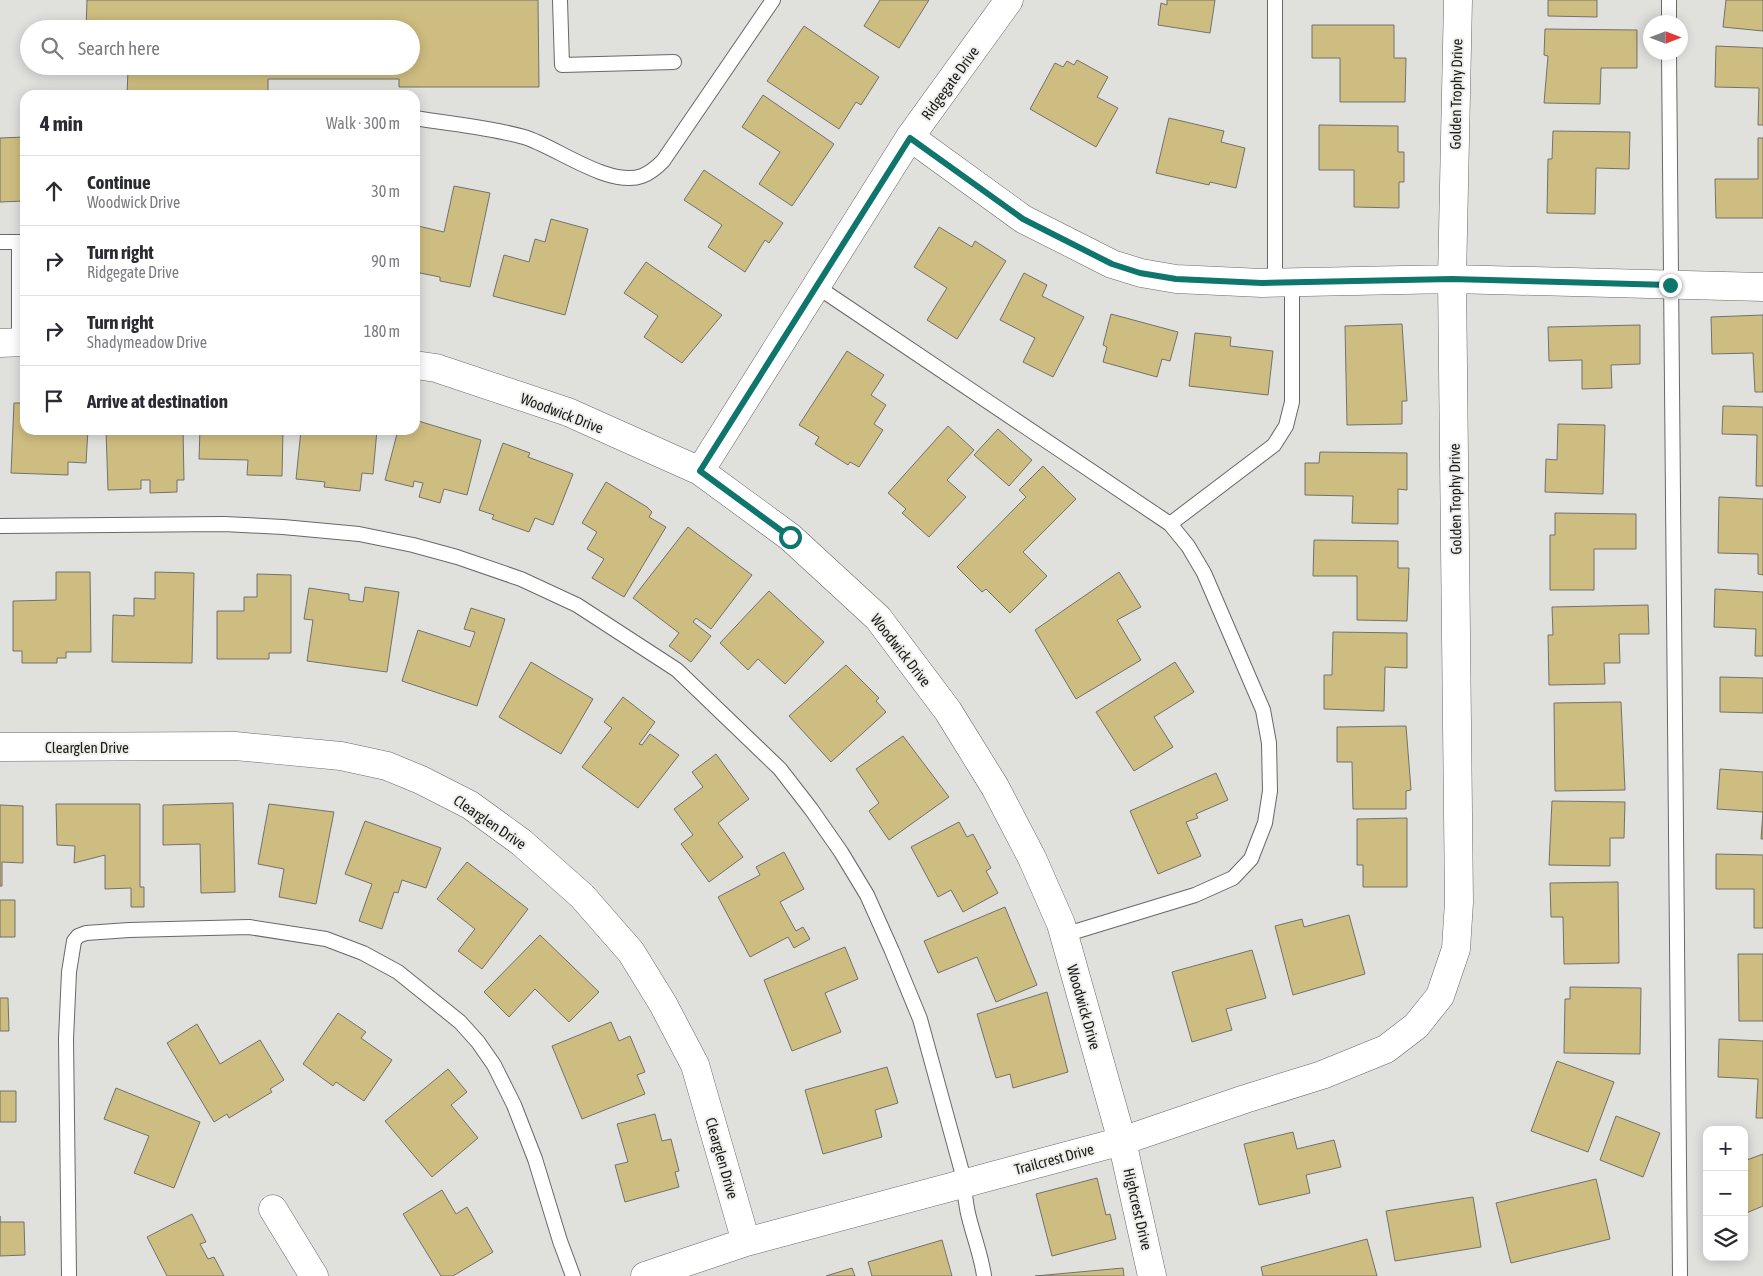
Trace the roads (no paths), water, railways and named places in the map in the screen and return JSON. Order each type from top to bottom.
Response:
[{"type":"street","name":"Ridgegate Drive","points":[[700,471],[910,138],[1009,0]]},
{"type":"street","name":"Golden Trophy Drive","points":[[1440,996],[1456,949],[1459,902],[1452,279],[1458,0]]},
{"type":"street","points":[[910,138],[1023,219],[1112,264],[1140,273],[1176,279],[1283,283],[1452,279],[1763,287]]},
{"type":"street","name":"Woodwick Drive","points":[[420,366],[436,368],[568,412],[700,471],[790,537],[878,618],[948,711],[995,787],[1032,858],[1061,924],[1122,1141]]},
{"type":"street","name":"Clearglen Drive","points":[[0,748],[235,746],[341,756],[387,766],[421,780],[470,805],[521,842],[582,896],[631,952],[663,1004],[695,1065],[746,1242]]},
{"type":"street","name":"Trailcrest Drive","points":[[645,1276],[746,1242],[1122,1141],[1322,1075],[1386,1050],[1416,1026],[1440,996]]},
{"type":"street","name":"Highcrest Drive","points":[[1122,1141],[1152,1276]]},
{"type":"street","points":[[273,1210],[314,1276]]},
{"type":"lane","points":[[560,0],[562,65],[674,62]]},
{"type":"lane","points":[[420,119],[505,132],[527,138],[583,166],[610,175],[627,178],[641,177],[654,170],[663,161],[773,0]]},
{"type":"lane","points":[[1170,524],[1274,445],[1286,426],[1292,402],[1283,283],[1275,0]]},
{"type":"lane","points":[[1669,0],[1669,15]]},
{"type":"lane","points":[[1669,60],[1680,1276]]},
{"type":"lane","points":[[0,242],[18,242],[15,342]]},
{"type":"lane","points":[[816,286],[1170,524],[1188,546],[1204,573],[1263,710],[1269,743],[1270,791],[1265,823],[1251,859],[1233,878],[1195,895],[1064,935]]},
{"type":"lane","points":[[0,526],[224,524],[359,534],[457,557],[521,579],[576,605],[676,670],[780,770],[811,809],[841,852],[867,895],[920,1020],[965,1183],[964,1196],[984,1276]]},
{"type":"lane","points":[[69,1276],[66,1040],[69,972],[74,941],[78,936],[86,933],[248,927],[326,940],[363,953],[398,972],[460,1022],[478,1042],[494,1065],[514,1105],[535,1159],[560,1241],[573,1276]]}]
